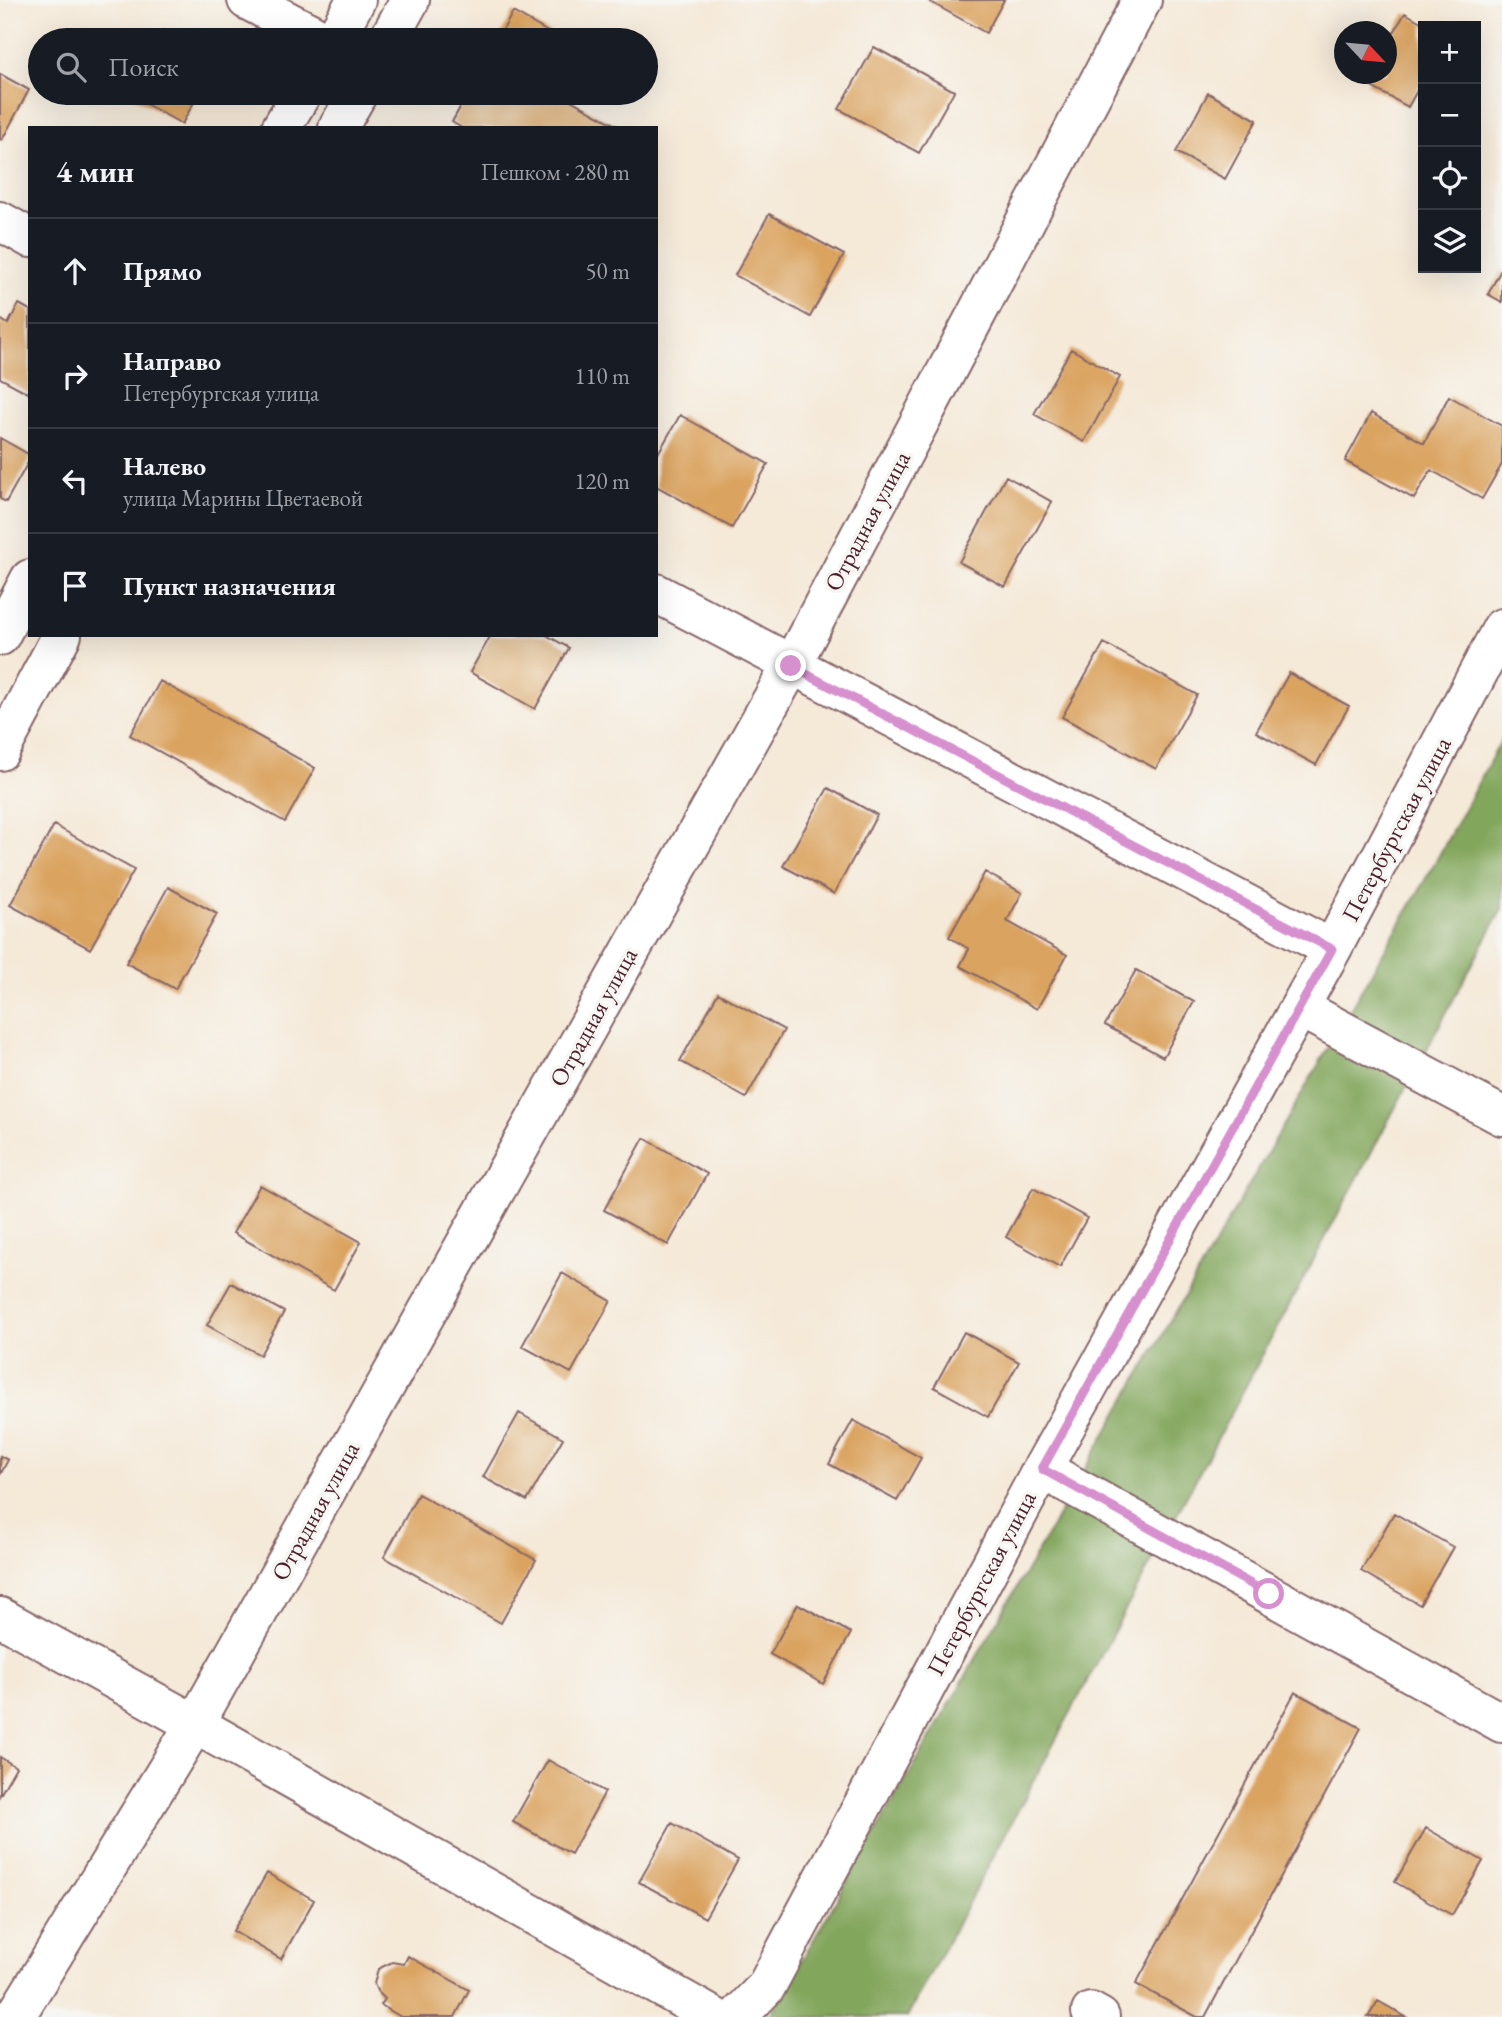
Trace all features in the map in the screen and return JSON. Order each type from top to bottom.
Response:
[{"type":"street","points":[[247,0],[301,28]]},
{"type":"street","points":[[341,28],[356,0]]},
{"type":"street","points":[[395,28],[410,0]]},
{"type":"street","name":"Отрадная улица","points":[[15,2017],[195,1724],[791,666],[1142,0]]},
{"type":"street","points":[[282,126],[295,105]]},
{"type":"street","points":[[339,126],[351,105]]},
{"type":"street","points":[[0,221],[28,237]]},
{"type":"street","points":[[0,636],[28,583]]},
{"type":"street","points":[[658,594],[1332,949]]},
{"type":"street","name":"Петербургская улица","points":[[737,2017],[766,1987],[1042,1469],[1300,1008],[1502,628]]},
{"type":"street","points":[[0,751],[61,637]]},
{"type":"street","points":[[1300,1008],[1502,1116]]},
{"type":"street","points":[[1042,1469],[1502,1723]]},
{"type":"street","points":[[0,1617],[714,2017]]},
{"type":"green space","points":[[1502,739],[1502,909],[907,2017],[769,2017],[1436,861]]},
{"type":"building","points":[[927,0],[1004,0],[986,33]]},
{"type":"building","points":[[513,12],[541,28],[504,28]]},
{"type":"building","points":[[1405,13],[1419,21],[1418,89],[1408,107],[1366,84],[1397,84],[1397,27]]},
{"type":"building","points":[[874,47],[954,91],[919,153],[839,109]]},
{"type":"building","points":[[0,74],[28,92],[2,140]]},
{"type":"building","points":[[1208,93],[1257,120],[1225,179],[1176,152]]},
{"type":"building","points":[[148,105],[192,105],[182,124]]},
{"type":"building","points":[[461,105],[580,105],[617,126],[459,126],[452,122]]},
{"type":"building","points":[[769,214],[844,255],[810,317],[735,275]]},
{"type":"building","points":[[1502,268],[1502,302],[1488,294]]},
{"type":"building","points":[[19,304],[28,309],[28,393],[0,378],[0,319],[8,324]]},
{"type":"building","points":[[1071,349],[1120,377],[1084,442],[1034,414]]},
{"type":"building","points":[[1449,396],[1502,426],[1502,464],[1482,499],[1431,470],[1414,499],[1345,461],[1371,413],[1424,443]]},
{"type":"building","points":[[680,415],[768,464],[732,528],[658,487],[658,454]]},
{"type":"building","points":[[0,438],[28,454],[28,463],[6,502],[0,499]]},
{"type":"building","points":[[1006,476],[1052,502],[1005,587],[959,562]]},
{"type":"building","points":[[490,637],[550,637],[569,648],[535,709],[470,672]]},
{"type":"building","points":[[1104,643],[1197,695],[1156,769],[1062,717]]},
{"type":"building","points":[[1289,673],[1349,706],[1316,765],[1256,732]]},
{"type":"building","points":[[160,681],[315,768],[285,822],[130,735]]},
{"type":"building","points":[[828,788],[877,815],[834,894],[783,866]]},
{"type":"building","points":[[54,825],[134,870],[90,949],[10,905]]},
{"type":"building","points":[[985,872],[1022,893],[1007,921],[1067,955],[1037,1009],[960,966],[969,949],[949,937]]},
{"type":"building","points":[[168,887],[217,914],[175,989],[126,963]]},
{"type":"building","points":[[1136,970],[1194,1002],[1163,1057],[1105,1025]]},
{"type":"building","points":[[718,993],[784,1030],[746,1098],[680,1061]]},
{"type":"building","points":[[644,1138],[707,1174],[668,1245],[604,1210]]},
{"type":"building","points":[[260,1185],[361,1242],[334,1290],[233,1233]]},
{"type":"building","points":[[1033,1188],[1087,1218],[1060,1267],[1006,1237]]},
{"type":"building","points":[[562,1273],[611,1301],[571,1373],[522,1346]]},
{"type":"building","points":[[231,1283],[284,1312],[260,1355],[207,1325]]},
{"type":"building","points":[[964,1332],[1019,1362],[988,1417],[934,1387]]},
{"type":"building","points":[[519,1413],[563,1438],[527,1501],[483,1477]]},
{"type":"building","points":[[853,1420],[921,1458],[897,1501],[829,1464]]},
{"type":"building","points":[[0,1456],[8,1460],[0,1475]]},
{"type":"building","points":[[418,1494],[536,1560],[501,1623],[384,1557]]},
{"type":"building","points":[[1394,1513],[1453,1547],[1420,1605],[1361,1571]]},
{"type":"building","points":[[798,1604],[851,1633],[823,1684],[770,1654]]},
{"type":"building","points":[[1295,1692],[1361,1728],[1205,2017],[1197,2017],[1136,1984]]},
{"type":"building","points":[[0,1757],[16,1767],[0,1795]]},
{"type":"building","points":[[548,1760],[605,1792],[571,1854],[513,1822]]},
{"type":"building","points":[[672,1823],[738,1860],[705,1918],[639,1882]]},
{"type":"building","points":[[1426,1828],[1483,1861],[1452,1915],[1395,1882]]},
{"type":"building","points":[[267,1873],[314,1900],[281,1959],[233,1931]]},
{"type":"building","points":[[408,1956],[469,1990],[455,2017],[401,2017],[381,2005],[385,1999],[374,1984],[378,1969],[392,1962],[404,1964]]},
{"type":"building","points":[[1378,2001],[1406,2017],[1368,2017]]},
{"type":"route","points":[[791,666],[1332,949],[1042,1469],[1269,1594]]}]
